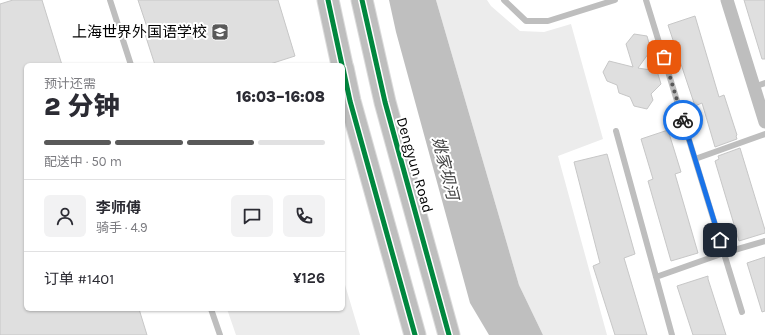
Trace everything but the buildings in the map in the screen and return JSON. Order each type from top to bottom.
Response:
[{"type":"main road","points":[[328,0],[342,63]]},
{"type":"main road","name":"Dengyun Road","points":[[362,0],[385,102],[450,335]]},
{"type":"main road","points":[[345,76],[350,101],[415,335]]},
{"type":"street","points":[[727,0],[760,85],[765,122]]},
{"type":"lane","points":[[110,0],[130,63]]},
{"type":"lane","points":[[504,0],[526,21],[548,21],[615,0]]},
{"type":"lane","points":[[646,0],[742,312]]},
{"type":"lane","points":[[616,131],[672,335]]},
{"type":"lane","points":[[695,158],[765,134]]},
{"type":"lane","points":[[656,277],[765,240]]},
{"type":"lane","points":[[213,311],[220,335]]},
{"type":"shaded area","points":[[436,0],[487,0],[491,6],[520,31],[544,32],[571,24],[603,139],[558,156],[607,335],[543,335],[519,285]]},
{"type":"shaded area","points":[[345,285],[360,335],[236,335],[228,311],[345,311]]},
{"type":"water","name":"姚家坝河","points":[[389,0],[436,0],[519,285],[543,335],[489,335],[470,303],[396,32]]},
{"type":"cycle path","points":[[328,0],[342,63]]},
{"type":"cycle path","points":[[362,0],[385,102],[449,335]]},
{"type":"cycle path","points":[[345,77],[350,101],[415,335]]},
{"type":"way so far","points":[[664,57],[683,120]]},
{"type":"place","name":"上海世界外国语学校","points":[[220,32]]},
{"type":"route","points":[[683,120],[720,240]]}]
